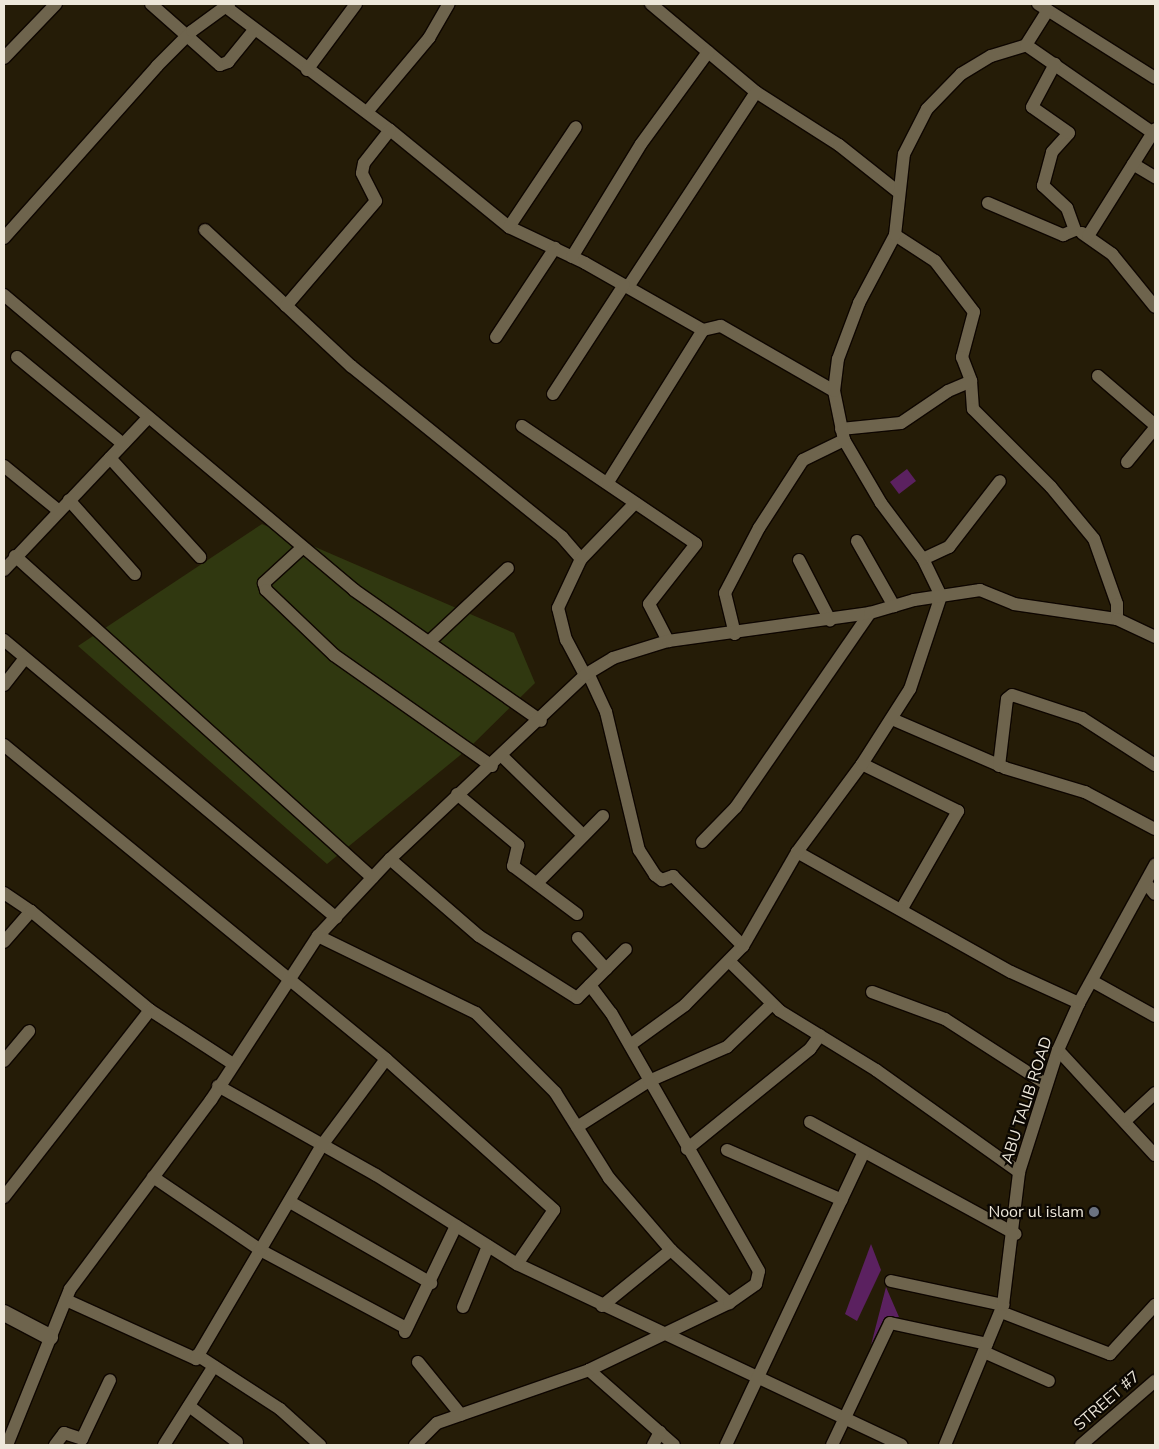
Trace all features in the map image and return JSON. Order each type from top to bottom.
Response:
[{"type":"street","points":[[4,58],[56,4]]},
{"type":"street","points":[[151,4],[220,64],[228,62],[254,30]]},
{"type":"street","points":[[307,70],[356,4]]},
{"type":"street","points":[[367,112],[429,38],[449,4]]},
{"type":"street","points":[[651,4],[756,92],[839,146],[897,191]]},
{"type":"street","points":[[4,238],[186,36],[227,5],[254,30],[367,112],[509,227],[572,257],[703,330],[721,326],[834,391]]},
{"type":"street","points":[[630,1046],[685,1005],[743,946],[796,852],[862,764],[910,689],[941,596],[923,559],[881,503],[843,434],[834,391],[846,332],[895,235],[897,191],[904,154],[926,109],[961,74],[991,56],[1026,45],[1043,7],[1155,78]]},
{"type":"street","points":[[1026,45],[1154,131],[1088,236]]},
{"type":"street","points":[[572,257],[641,144],[708,52]]},
{"type":"street","points":[[1055,64],[1032,108],[1070,134],[1052,152],[1043,186],[1068,208],[1075,230],[1088,236],[1112,254],[1155,307]]},
{"type":"street","points":[[553,394],[756,92]]},
{"type":"street","points":[[509,227],[576,127]]},
{"type":"street","points":[[286,306],[376,201],[362,173],[364,163],[390,130]]},
{"type":"street","points":[[1133,164],[1155,177]]},
{"type":"street","points":[[988,203],[1063,236],[1075,230]]},
{"type":"street","points":[[205,230],[286,306],[417,421],[562,537],[581,558]]},
{"type":"street","points":[[895,235],[935,261],[974,312],[962,357],[971,382],[973,409],[1051,487],[1094,539],[1117,604],[1117,619]]},
{"type":"street","points":[[496,338],[555,248]]},
{"type":"street","points":[[4,295],[147,419],[222,476],[302,548],[429,642],[541,721]]},
{"type":"street","points":[[608,482],[703,330]]},
{"type":"street","points":[[17,357],[123,444]]},
{"type":"street","points":[[1098,376],[1155,427],[1127,462]]},
{"type":"street","points":[[735,634],[726,593],[759,528],[803,460],[843,434],[901,423],[948,390],[971,382]]},
{"type":"street","points":[[4,570],[15,556],[147,419]]},
{"type":"street","points":[[522,426],[608,482],[696,544],[649,604],[668,641]]},
{"type":"street","points":[[110,458],[200,558]]},
{"type":"street","points":[[4,466],[59,511]]},
{"type":"street","points":[[923,559],[948,547],[1000,481]]},
{"type":"street","points":[[69,500],[135,574]]},
{"type":"street","points":[[634,502],[581,558],[558,608],[566,640],[587,674],[606,712],[639,850],[655,875],[662,880],[673,876],[743,946]]},
{"type":"street","points":[[857,541],[894,606]]},
{"type":"street","points":[[302,548],[264,583],[266,590],[334,655],[492,766]]},
{"type":"street","points":[[15,556],[372,878]]},
{"type":"street","points":[[799,560],[830,620]]},
{"type":"street","points":[[429,642],[508,568]]},
{"type":"street","points":[[7,1445],[7,1430],[66,1300],[218,1086],[318,936],[390,858],[457,794],[503,757],[587,674],[613,658],[668,641],[735,634],[830,620],[870,613],[941,596],[980,590],[1014,604],[1117,619],[1155,637]]},
{"type":"street","points":[[702,842],[736,807],[870,613]]},
{"type":"street","points":[[4,640],[336,918]]},
{"type":"street","points":[[4,685],[25,658]]},
{"type":"street","points":[[999,766],[1007,699],[1012,696],[1082,718],[1155,765]]},
{"type":"street","points":[[892,719],[999,766],[1085,792],[1155,829]]},
{"type":"street","points":[[4,745],[386,1059],[554,1210],[517,1264]]},
{"type":"street","points":[[503,757],[583,835]]},
{"type":"street","points":[[862,764],[958,811],[901,910]]},
{"type":"street","points":[[457,794],[518,845],[513,866],[577,914]]},
{"type":"street","points":[[537,883],[603,816]]},
{"type":"street","points":[[796,852],[901,910],[1079,1003]]},
{"type":"street","points":[[390,858],[503,952],[577,998],[626,949]]},
{"type":"street","name":"ABU TALIB ROAD","points":[[945,1445],[1002,1308],[1015,1234],[1019,1172],[1058,1050],[1079,1003],[1155,865]]},
{"type":"street","points":[[1146,883],[1155,894]]},
{"type":"street","points":[[4,893],[30,911],[150,1010],[233,1064]]},
{"type":"street","points":[[4,942],[30,911]]},
{"type":"street","points":[[318,936],[476,1014],[555,1092],[609,1178],[671,1250],[729,1304]]},
{"type":"street","points":[[578,938],[606,968]]},
{"type":"street","points":[[729,960],[772,1004],[1019,1172]]},
{"type":"street","points":[[1092,981],[1155,1016]]},
{"type":"street","points":[[418,1444],[437,1423],[589,1370],[669,1334],[729,1304],[756,1284],[760,1271],[687,1149],[630,1046],[590,985]]},
{"type":"street","points":[[872,992],[945,1019],[1046,1084]]},
{"type":"street","points":[[577,1127],[649,1081],[727,1047],[772,1004]]},
{"type":"street","points":[[4,1197],[150,1010]]},
{"type":"street","points":[[4,1061],[29,1030]]},
{"type":"street","points":[[687,1149],[810,1049],[820,1035]]},
{"type":"street","points":[[1058,1050],[1155,1155]]},
{"type":"street","points":[[66,1300],[196,1358],[262,1251],[322,1145],[386,1059]]},
{"type":"street","points":[[218,1086],[322,1145],[517,1264],[602,1306],[669,1334],[902,1445]]},
{"type":"street","points":[[1124,1121],[1155,1093]]},
{"type":"street","points":[[810,1122],[1015,1234]]},
{"type":"street","points":[[726,1150],[842,1200]]},
{"type":"street","points":[[726,1445],[864,1152]]},
{"type":"street","points":[[153,1177],[262,1251],[406,1330],[432,1283],[456,1226]]},
{"type":"street","points":[[290,1202],[432,1283]]},
{"type":"street","points":[[463,1306],[488,1246]]},
{"type":"street","points":[[602,1306],[671,1250]]},
{"type":"street","points":[[891,1281],[1002,1308],[1110,1354],[1155,1305]]},
{"type":"street","points":[[4,1313],[50,1337]]},
{"type":"street","points":[[832,1445],[890,1323],[985,1348],[1049,1381]]},
{"type":"street","points":[[198,1355],[280,1408],[320,1445]]},
{"type":"street","points":[[418,1362],[461,1415]]},
{"type":"street","points":[[164,1445],[214,1366]]},
{"type":"street","points":[[589,1370],[674,1445]]},
{"type":"street","points":[[55,1445],[64,1433],[82,1439],[110,1380]]},
{"type":"street","name":"STREET #7","points":[[1081,1445],[1155,1381]]},
{"type":"street","points":[[189,1406],[237,1442]]},
{"type":"street","points":[[653,1445],[660,1432]]},
{"type":"green space","points":[[262,524],[514,633],[535,683],[469,748],[327,864],[78,646]]},
{"type":"building","points":[[907,469],[916,481],[899,494],[890,482]]},
{"type":"building","points":[[871,1244],[881,1270],[857,1321],[845,1314]]},
{"type":"building","points":[[886,1287],[899,1317],[885,1317],[871,1345]]},
{"type":"place","name":"Noor ul islam","points":[[1094,1212]]}]
